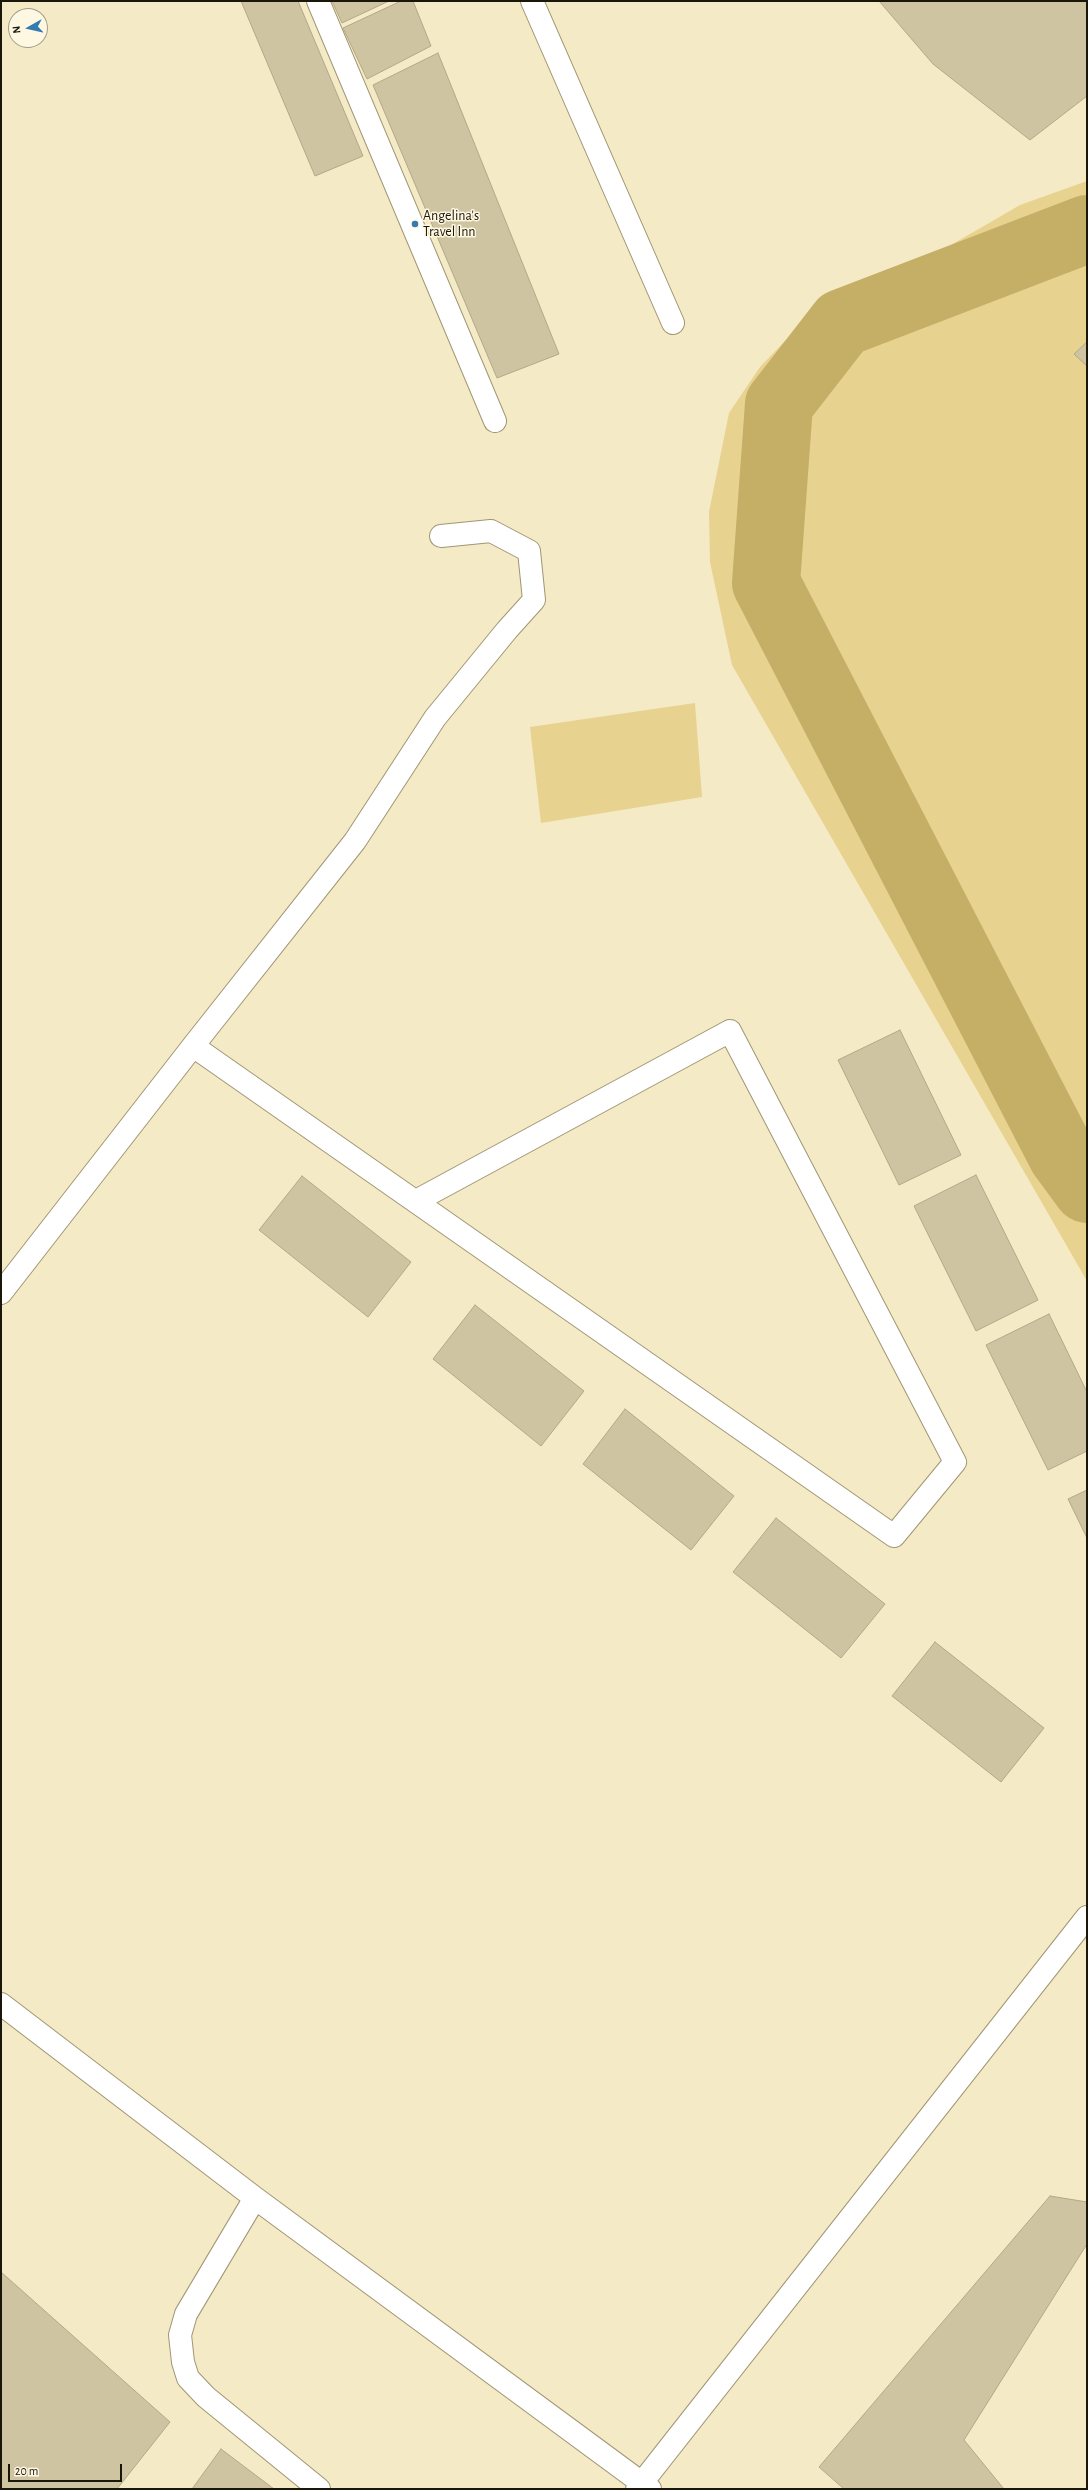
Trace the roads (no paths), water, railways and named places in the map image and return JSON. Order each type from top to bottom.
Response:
[{"type":"street","points":[[318,1],[495,421]]},
{"type":"street","points":[[532,1],[673,323]]},
{"type":"street","points":[[1,1293],[355,841],[435,718],[507,630],[534,600],[529,551],[491,531],[441,536]]},
{"type":"street","points":[[193,1046],[894,1536],[955,1462],[730,1031],[416,1201]]},
{"type":"street","points":[[1,2004],[255,2198],[643,2487],[1087,1917]]},
{"type":"street","points":[[255,2198],[186,2314],[180,2335],[183,2362],[188,2378],[206,2397],[319,2489]]},
{"type":"waterway","points":[[1087,229],[842,323],[779,404],[766,583],[1062,1155],[1087,1189]]},
{"type":"place","name":"Angelina's Travel Inn","points":[[415,224]]}]
